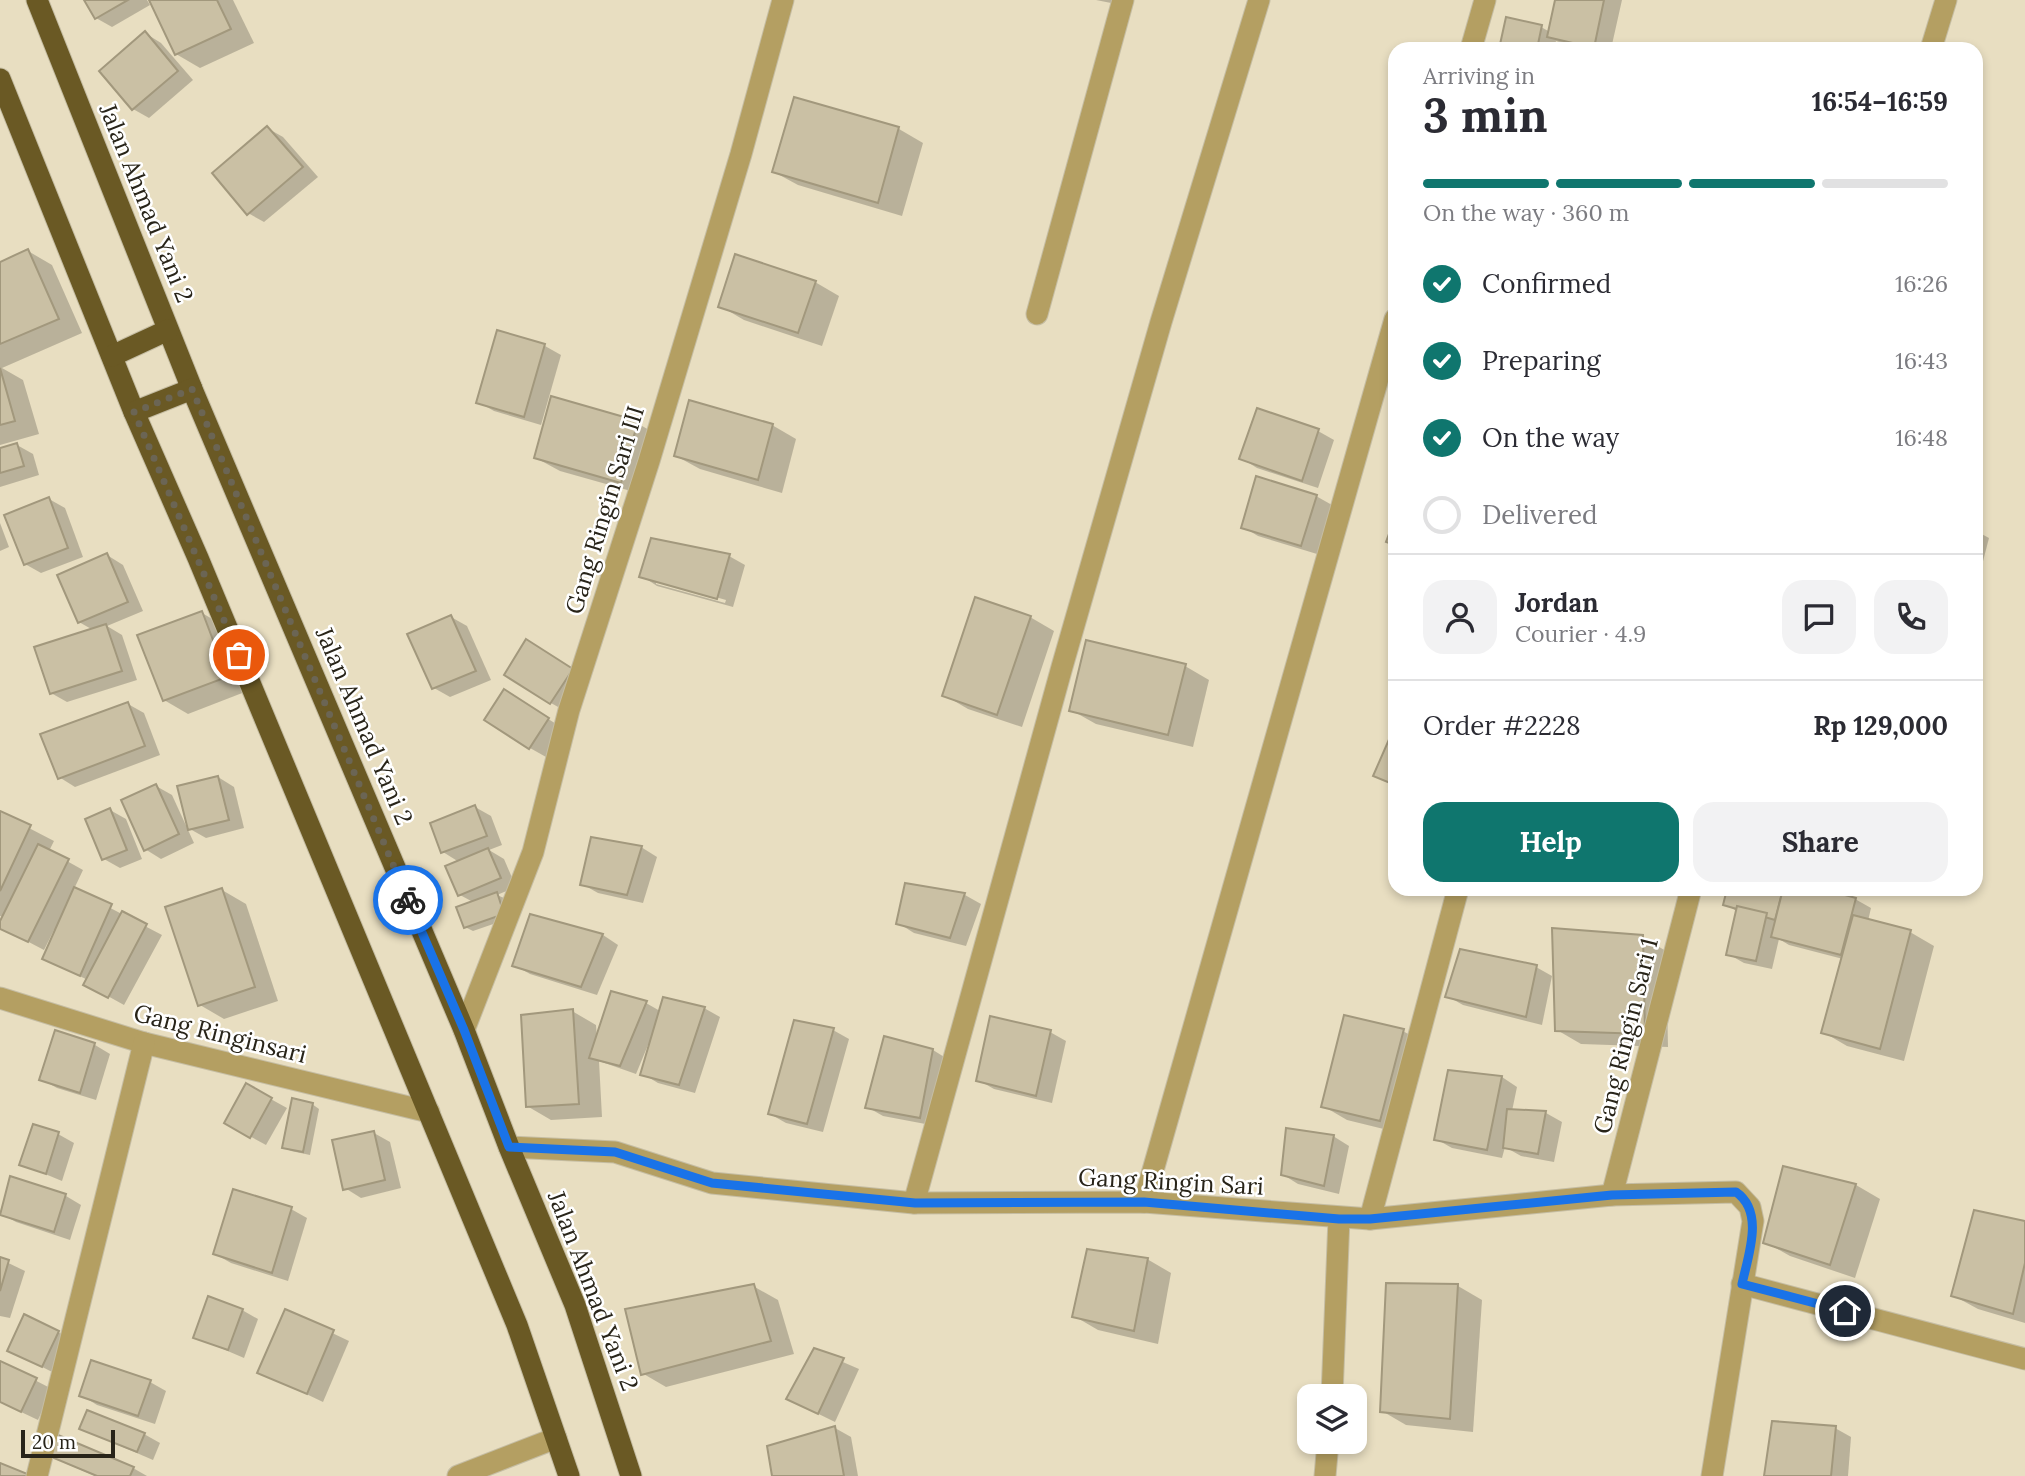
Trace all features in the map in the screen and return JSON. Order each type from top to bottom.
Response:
[{"type":"highway","name":"Jalan Ahmad Yani 2","points":[[37,0],[192,389],[464,1030],[575,1305],[631,1476]]},
{"type":"highway","points":[[0,79],[134,412],[198,558],[517,1325],[569,1476]]},
{"type":"highway","points":[[112,356],[168,330]]},
{"type":"highway","points":[[134,412],[192,389]]},
{"type":"street","name":"Gang Ringin Sari III","points":[[464,1030],[533,852],[569,710],[681,354],[783,0]]},
{"type":"street","points":[[1037,314],[1122,0]]},
{"type":"street","points":[[917,1194],[1069,641],[1161,322],[1259,0]]},
{"type":"street","points":[[1473,42],[1485,0]]},
{"type":"street","points":[[1933,42],[1946,0]]},
{"type":"street","points":[[1144,1202],[1388,344]]},
{"type":"street","points":[[1373,1206],[1456,896]]},
{"type":"street","name":"Gang Ringin Sari 1","points":[[1612,1195],[1689,896]]},
{"type":"street","name":"Gang Ringinsari","points":[[0,998],[144,1043],[429,1112]]},
{"type":"street","points":[[37,1476],[144,1043]]},
{"type":"street","name":"Gang Ringin Sari","points":[[509,1147],[615,1152],[712,1183],[1144,1202],[1339,1219],[1373,1206],[1729,1192],[1741,1196],[1749,1207],[1754,1222],[1742,1284]]},
{"type":"street","points":[[1332,1384],[1339,1219]]},
{"type":"street","points":[[1712,1476],[1742,1284],[2025,1359]]},
{"type":"street","points":[[458,1476],[556,1438]]},
{"type":"street","points":[[1325,1476],[1327,1454]]},
{"type":"building","points":[[84,0],[128,0],[95,19]]},
{"type":"building","points":[[149,0],[217,0],[231,29],[175,55]]},
{"type":"building","points":[[1555,0],[1604,0],[1595,42],[1568,42],[1547,37]]},
{"type":"building","points":[[1506,17],[1542,25],[1538,42],[1501,42]]},
{"type":"building","points":[[145,31],[178,71],[132,110],[99,71]]},
{"type":"building","points":[[794,97],[899,127],[878,203],[772,172]]},
{"type":"building","points":[[267,126],[303,167],[247,215],[212,173]]},
{"type":"building","points":[[28,249],[59,319],[0,344],[0,262]]},
{"type":"building","points":[[735,254],[816,281],[798,333],[718,307]]},
{"type":"building","points":[[497,330],[545,344],[524,417],[476,403]]},
{"type":"building","points":[[0,368],[15,421],[0,425]]},
{"type":"building","points":[[551,396],[638,421],[621,483],[534,458]]},
{"type":"building","points":[[689,400],[773,424],[758,480],[674,456]]},
{"type":"building","points":[[1257,408],[1319,429],[1302,481],[1239,459]]},
{"type":"building","points":[[17,443],[24,466],[0,473],[0,448]]},
{"type":"building","points":[[1256,476],[1317,495],[1301,546],[1241,528]]},
{"type":"building","points":[[49,497],[68,548],[24,565],[4,515]]},
{"type":"building","points":[[651,538],[730,554],[717,599],[639,577]]},
{"type":"building","points":[[107,553],[128,602],[78,623],[57,575]]},
{"type":"building","points":[[975,597],[1031,616],[997,715],[942,696]]},
{"type":"building","points":[[202,611],[227,677],[163,701],[137,635]]},
{"type":"building","points":[[451,615],[476,671],[432,689],[407,634]]},
{"type":"building","points":[[106,624],[122,671],[50,694],[34,647]]},
{"type":"building","points":[[526,639],[573,669],[550,704],[504,675]]},
{"type":"building","points":[[1086,640],[1186,664],[1168,735],[1069,711]]},
{"type":"building","points":[[504,689],[549,718],[529,749],[484,720]]},
{"type":"building","points":[[128,702],[145,746],[58,779],[40,734]]},
{"type":"building","points":[[1388,742],[1388,782],[1373,776]]},
{"type":"building","points":[[218,776],[229,820],[188,830],[177,786]]},
{"type":"building","points":[[156,784],[179,834],[144,851],[121,800]]},
{"type":"building","points":[[475,805],[487,836],[441,853],[430,823]]},
{"type":"building","points":[[110,808],[127,850],[102,860],[85,819]]},
{"type":"building","points":[[0,811],[31,825],[0,891]]},
{"type":"building","points":[[591,837],[642,846],[627,895],[580,885]]},
{"type":"building","points":[[38,844],[69,859],[28,942],[0,929],[0,921]]},
{"type":"building","points":[[488,848],[501,878],[458,896],[445,866]]},
{"type":"building","points":[[905,883],[965,893],[950,938],[896,924]]},
{"type":"building","points":[[74,887],[112,904],[80,976],[42,959]]},
{"type":"building","points":[[222,888],[255,987],[198,1006],[165,907]]},
{"type":"building","points":[[497,892],[504,914],[464,928],[456,907]]},
{"type":"building","points":[[1725,896],[1781,896],[1775,920],[1723,905]]},
{"type":"building","points":[[1781,896],[1856,898],[1841,955],[1771,937]]},
{"type":"building","points":[[1737,906],[1767,913],[1756,961],[1726,955]]},
{"type":"building","points":[[122,911],[147,924],[108,998],[83,985]]},
{"type":"building","points":[[530,914],[603,934],[581,987],[512,966]]},
{"type":"building","points":[[1853,915],[1911,930],[1880,1049],[1821,1033]]},
{"type":"building","points":[[1552,928],[1643,935],[1645,1034],[1555,1031]]},
{"type":"building","points":[[1460,949],[1537,965],[1526,1017],[1445,997]]},
{"type":"building","points":[[611,991],[647,1001],[620,1066],[589,1058]]},
{"type":"building","points":[[663,997],[705,1007],[679,1085],[640,1075]]},
{"type":"building","points":[[573,1009],[579,1104],[526,1107],[521,1015]]},
{"type":"building","points":[[1344,1015],[1404,1029],[1380,1121],[1321,1107]]},
{"type":"building","points":[[990,1016],[1051,1030],[1036,1096],[976,1081]]},
{"type":"building","points":[[794,1020],[834,1028],[807,1124],[768,1114]]},
{"type":"building","points":[[55,1030],[95,1043],[80,1093],[39,1080]]},
{"type":"building","points":[[884,1036],[933,1049],[920,1118],[865,1108]]},
{"type":"building","points":[[1448,1070],[1502,1076],[1487,1150],[1434,1140]]},
{"type":"building","points":[[246,1083],[272,1098],[250,1138],[224,1123]]},
{"type":"building","points":[[292,1098],[313,1103],[303,1152],[282,1148]]},
{"type":"building","points":[[1507,1109],[1546,1111],[1538,1154],[1503,1148]]},
{"type":"building","points":[[33,1124],[59,1132],[46,1174],[19,1165]]},
{"type":"building","points":[[1286,1128],[1334,1135],[1324,1186],[1281,1175]]},
{"type":"building","points":[[374,1131],[385,1180],[343,1190],[332,1140]]},
{"type":"building","points":[[1783,1166],[1856,1184],[1830,1265],[1763,1243]]},
{"type":"building","points":[[10,1176],[66,1194],[54,1232],[0,1215]]},
{"type":"building","points":[[233,1189],[292,1207],[272,1273],[213,1254]]},
{"type":"building","points":[[1974,1210],[2025,1221],[2025,1263],[2013,1314],[1951,1296]]},
{"type":"building","points":[[1087,1249],[1148,1258],[1134,1331],[1072,1317]]},
{"type":"building","points":[[0,1257],[9,1260],[0,1291]]},
{"type":"building","points":[[1386,1283],[1458,1284],[1450,1419],[1380,1412]]},
{"type":"building","points":[[754,1284],[771,1341],[641,1375],[625,1309]]},
{"type":"building","points":[[208,1296],[243,1309],[228,1350],[193,1338]]},
{"type":"building","points":[[285,1309],[334,1330],[307,1394],[257,1373]]},
{"type":"building","points":[[24,1314],[59,1331],[42,1367],[7,1351]]},
{"type":"building","points":[[814,1348],[844,1358],[818,1414],[786,1399]]},
{"type":"building","points":[[91,1360],[151,1380],[138,1416],[79,1396]]},
{"type":"building","points":[[0,1361],[37,1378],[21,1412],[0,1402]]},
{"type":"building","points":[[87,1410],[145,1433],[137,1452],[79,1429]]},
{"type":"building","points":[[1772,1421],[1836,1426],[1831,1476],[1764,1476]]},
{"type":"building","points":[[835,1426],[844,1476],[772,1476],[767,1446]]},
{"type":"building","points":[[58,1435],[134,1467],[130,1476],[97,1476],[49,1456]]},
{"type":"building","points":[[0,1463],[30,1475],[0,1476]]},
{"type":"way so far","points":[[239,655],[134,412],[192,389],[256,535],[408,900]]},
{"type":"route","points":[[408,900],[464,1030],[509,1147],[615,1152],[712,1183],[915,1203],[1144,1202],[1339,1219],[1370,1219],[1612,1195],[1736,1192],[1749,1207],[1754,1222],[1742,1284],[1845,1311]]}]
